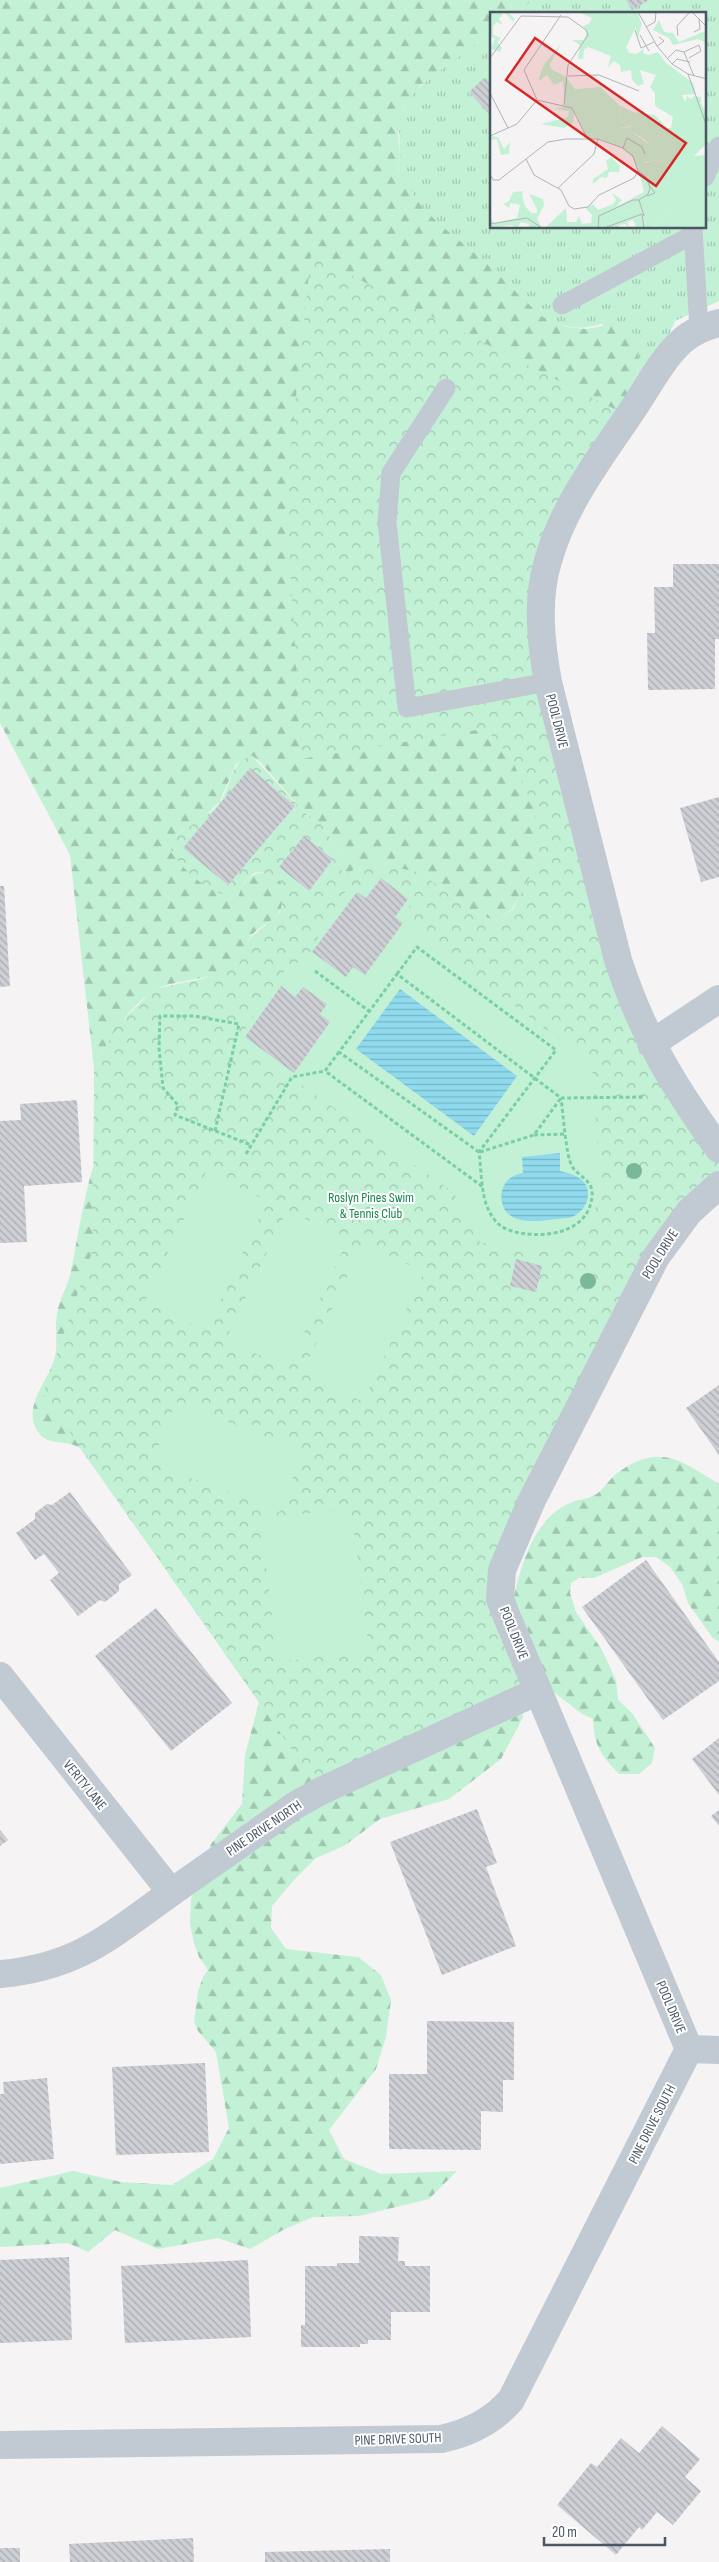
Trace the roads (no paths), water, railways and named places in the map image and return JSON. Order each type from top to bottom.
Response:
[{"type":"street","name":"POOL DRIVE","points":[[709,326],[681,342],[657,372],[570,504],[547,562],[542,602],[542,648],[548,682],[618,960],[632,1003],[650,1044],[681,1097],[719,1149]]},
{"type":"street","points":[[650,1044],[719,999]]},
{"type":"street","name":"POOL DRIVE","points":[[689,2049],[500,1599],[502,1570],[532,1500],[656,1257],[689,1212],[719,1185]]},
{"type":"street","name":"VERITY LANE","points":[[0,1676],[171,1892]]},
{"type":"street","name":"PINE DRIVE NORTH","points":[[0,1974],[47,1967],[83,1953],[116,1933],[294,1806],[321,1791],[538,1691]]},
{"type":"street","points":[[689,2049],[719,2050]]},
{"type":"street","name":"PINE DRIVE SOUTH","points":[[0,2445],[441,2439],[477,2428],[511,2400],[689,2049]]},
{"type":"lane","points":[[706,175],[719,146]]},
{"type":"lane","points":[[562,305],[692,231],[709,326]]},
{"type":"lane","points":[[446,388],[391,473],[387,522],[407,708],[548,682]]},
{"type":"water","points":[[400,989],[517,1076],[474,1136],[356,1049]]},
{"type":"water","points":[[560,1153],[560,1171],[578,1177],[586,1186],[588,1198],[583,1208],[579,1213],[568,1218],[532,1221],[512,1217],[502,1204],[501,1196],[507,1181],[523,1173],[522,1157]]},
{"type":"park label","name":"Roslyn Pines Swim & Tennis Club","points":[[371,1206]]}]
